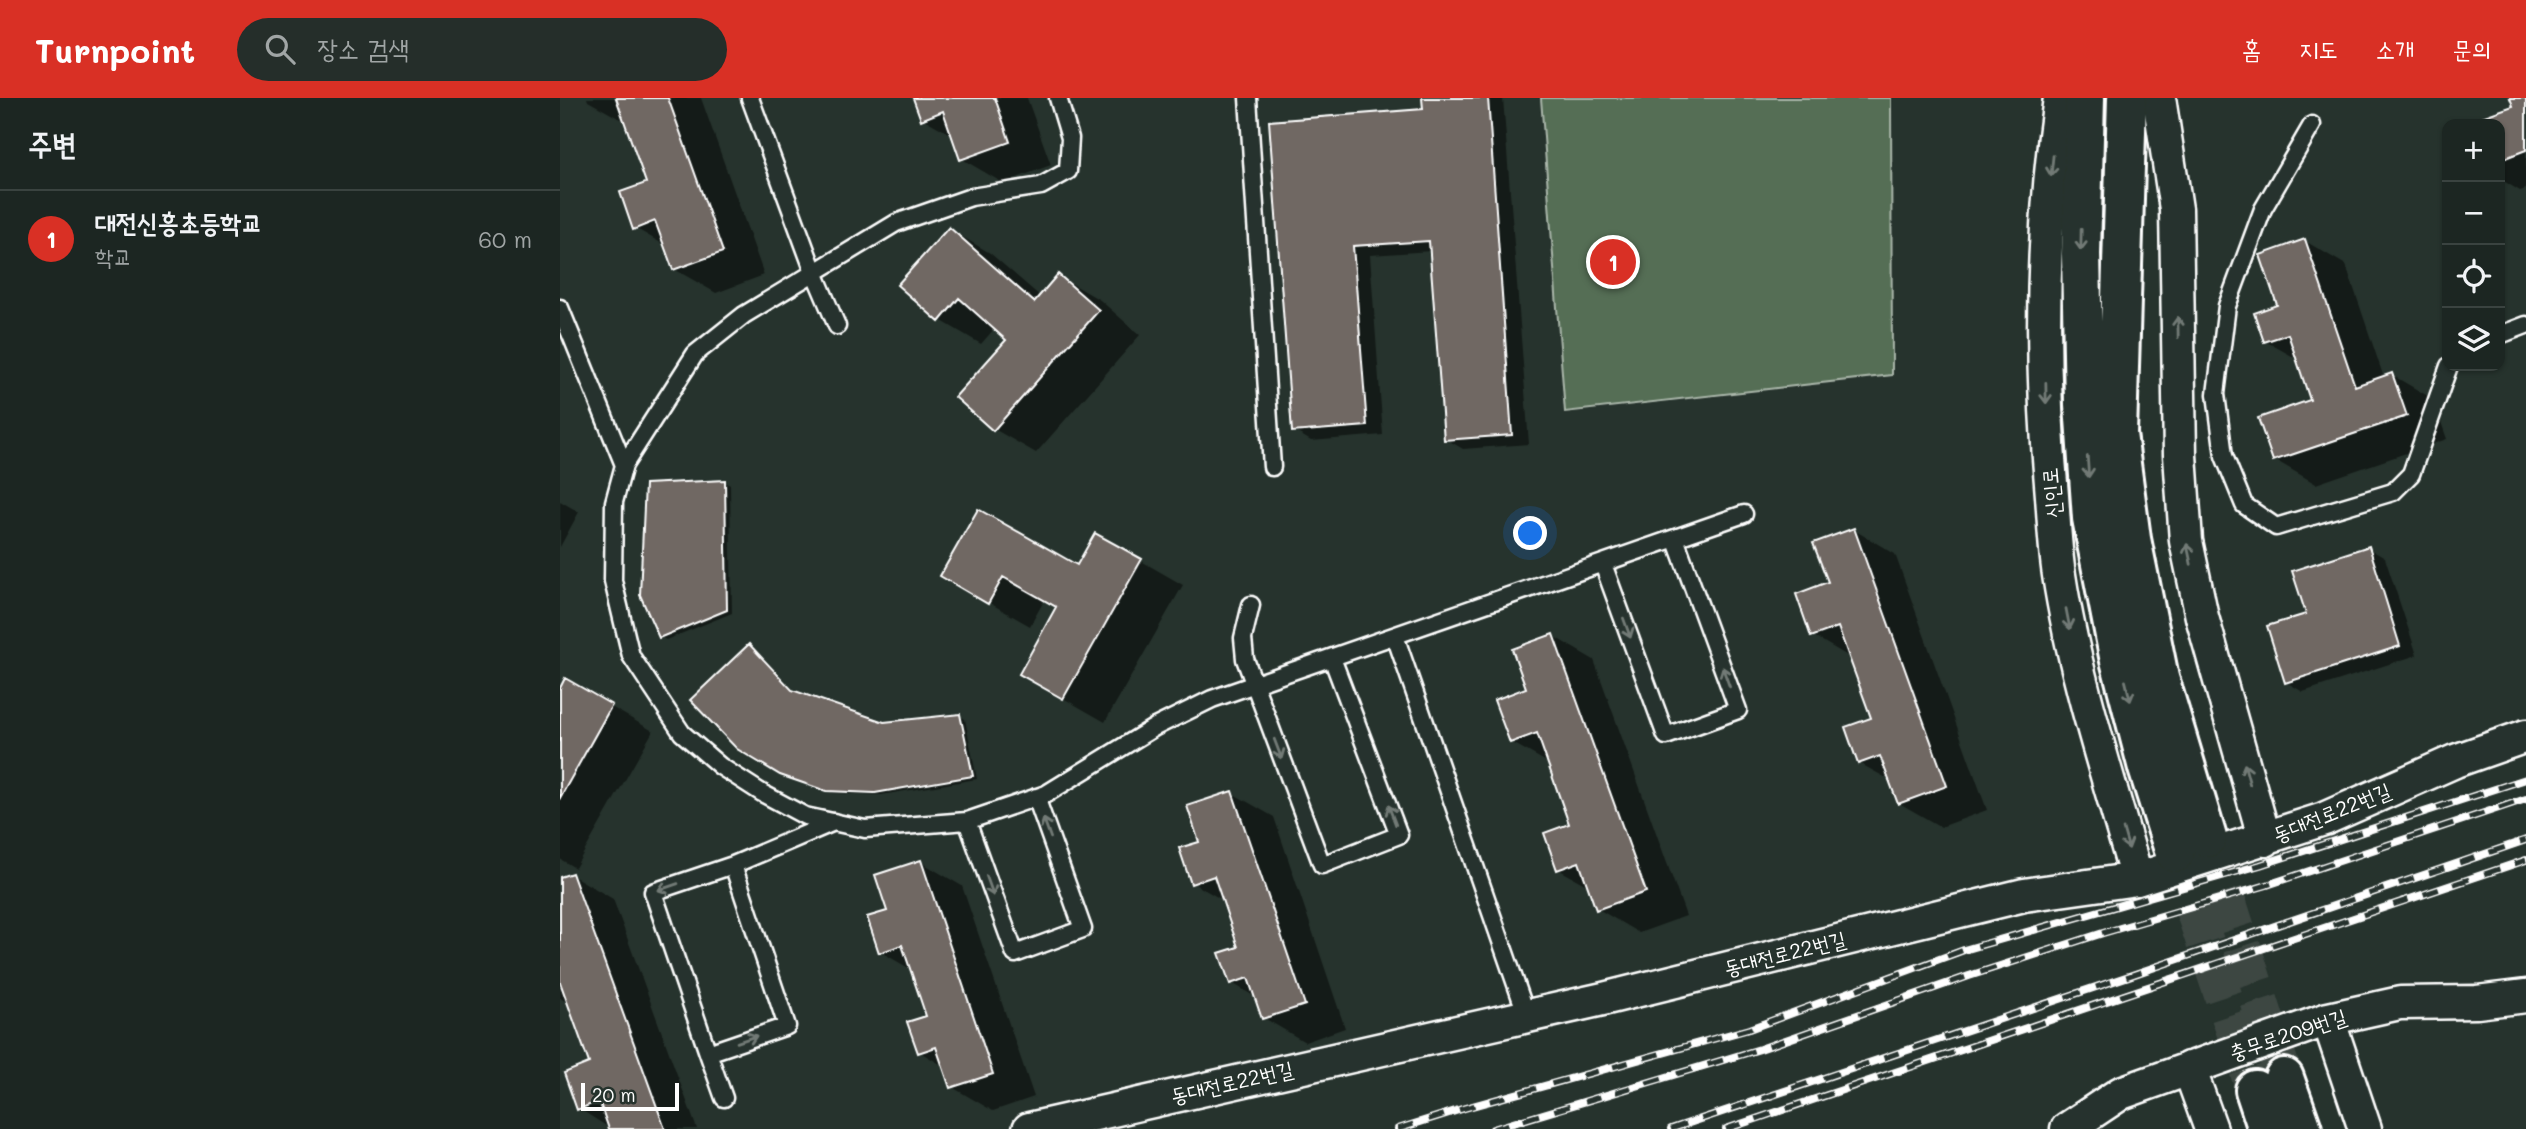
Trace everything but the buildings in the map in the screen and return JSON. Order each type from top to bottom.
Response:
[{"type":"street","name":"신인로","points":[[2060,98],[2048,211],[2044,320],[2047,441],[2059,575],[2079,672],[2137,879]]},
{"type":"street","name":"신인로","points":[[2085,98],[2081,254],[2084,404],[2092,518],[2119,656],[2148,768],[2191,845],[2131,539],[2117,434],[2127,98]]},
{"type":"street","points":[[2159,98],[2176,209],[2180,455],[2186,541],[2202,617],[2265,840]]},
{"type":"street","name":"동대전로22번길","points":[[1029,1129],[1527,1016],[2024,895],[2137,879],[2265,840],[2324,818],[2455,761],[2526,736]]},
{"type":"street","name":"충무로209번길","points":[[2067,1129],[2121,1093],[2328,1019],[2400,1003],[2477,1002],[2526,996]]},
{"type":"street","points":[[2328,1019],[2365,1129]]},
{"type":"street","points":[[2189,1068],[2211,1129]]},
{"type":"street","points":[[2268,1129],[2269,1084],[2302,1129]]},
{"type":"lane","points":[[750,98],[814,272],[837,326]]},
{"type":"lane","points":[[1058,98],[1070,138],[1068,171],[1041,186],[971,197],[896,223],[744,315],[695,354],[624,465],[614,502],[613,581],[631,656],[682,733],[720,766],[762,793],[805,816],[865,829],[967,821],[1046,794],[1155,727],[1212,699],[1744,514]]},
{"type":"lane","points":[[1248,98],[1272,467]]},
{"type":"lane","points":[[2312,125],[2263,209],[2227,306],[2216,394],[2224,456],[2244,505],[2276,527],[2393,492],[2411,474],[2447,371]]},
{"type":"lane","points":[[560,308],[624,465]]},
{"type":"lane","points":[[2505,333],[2526,325]]},
{"type":"lane","points":[[1603,564],[1666,736],[1738,710],[1675,538]]},
{"type":"lane","points":[[1251,605],[1243,638],[1245,659],[1322,865],[1399,835],[1332,658]]},
{"type":"lane","points":[[1395,636],[1527,1016]]},
{"type":"lane","points":[[967,821],[1015,954],[1083,929],[1035,797]]},
{"type":"lane","points":[[724,1098],[653,891],[733,865],[834,822]]},
{"type":"lane","points":[[708,1053],[787,1026],[733,865]]},
{"type":"green space","points":[[1541,98],[1891,98],[1892,375],[1565,412]]},
{"type":"tunnel","points":[[2207,838],[2284,1078]]},
{"type":"tunnel","points":[[2175,853],[2255,1090]]},
{"type":"railway","points":[[1398,1129],[1749,1029],[1964,950],[2260,865],[2526,779]]},
{"type":"railway","points":[[1493,1129],[1760,1049],[1969,976],[2267,885],[2526,799]]},
{"type":"railway","points":[[1671,1129],[2526,840]]},
{"type":"railway","points":[[1726,1129],[2526,860]]},
{"type":"place","name":"대전신흥초등학교","points":[[1613,262]]}]
